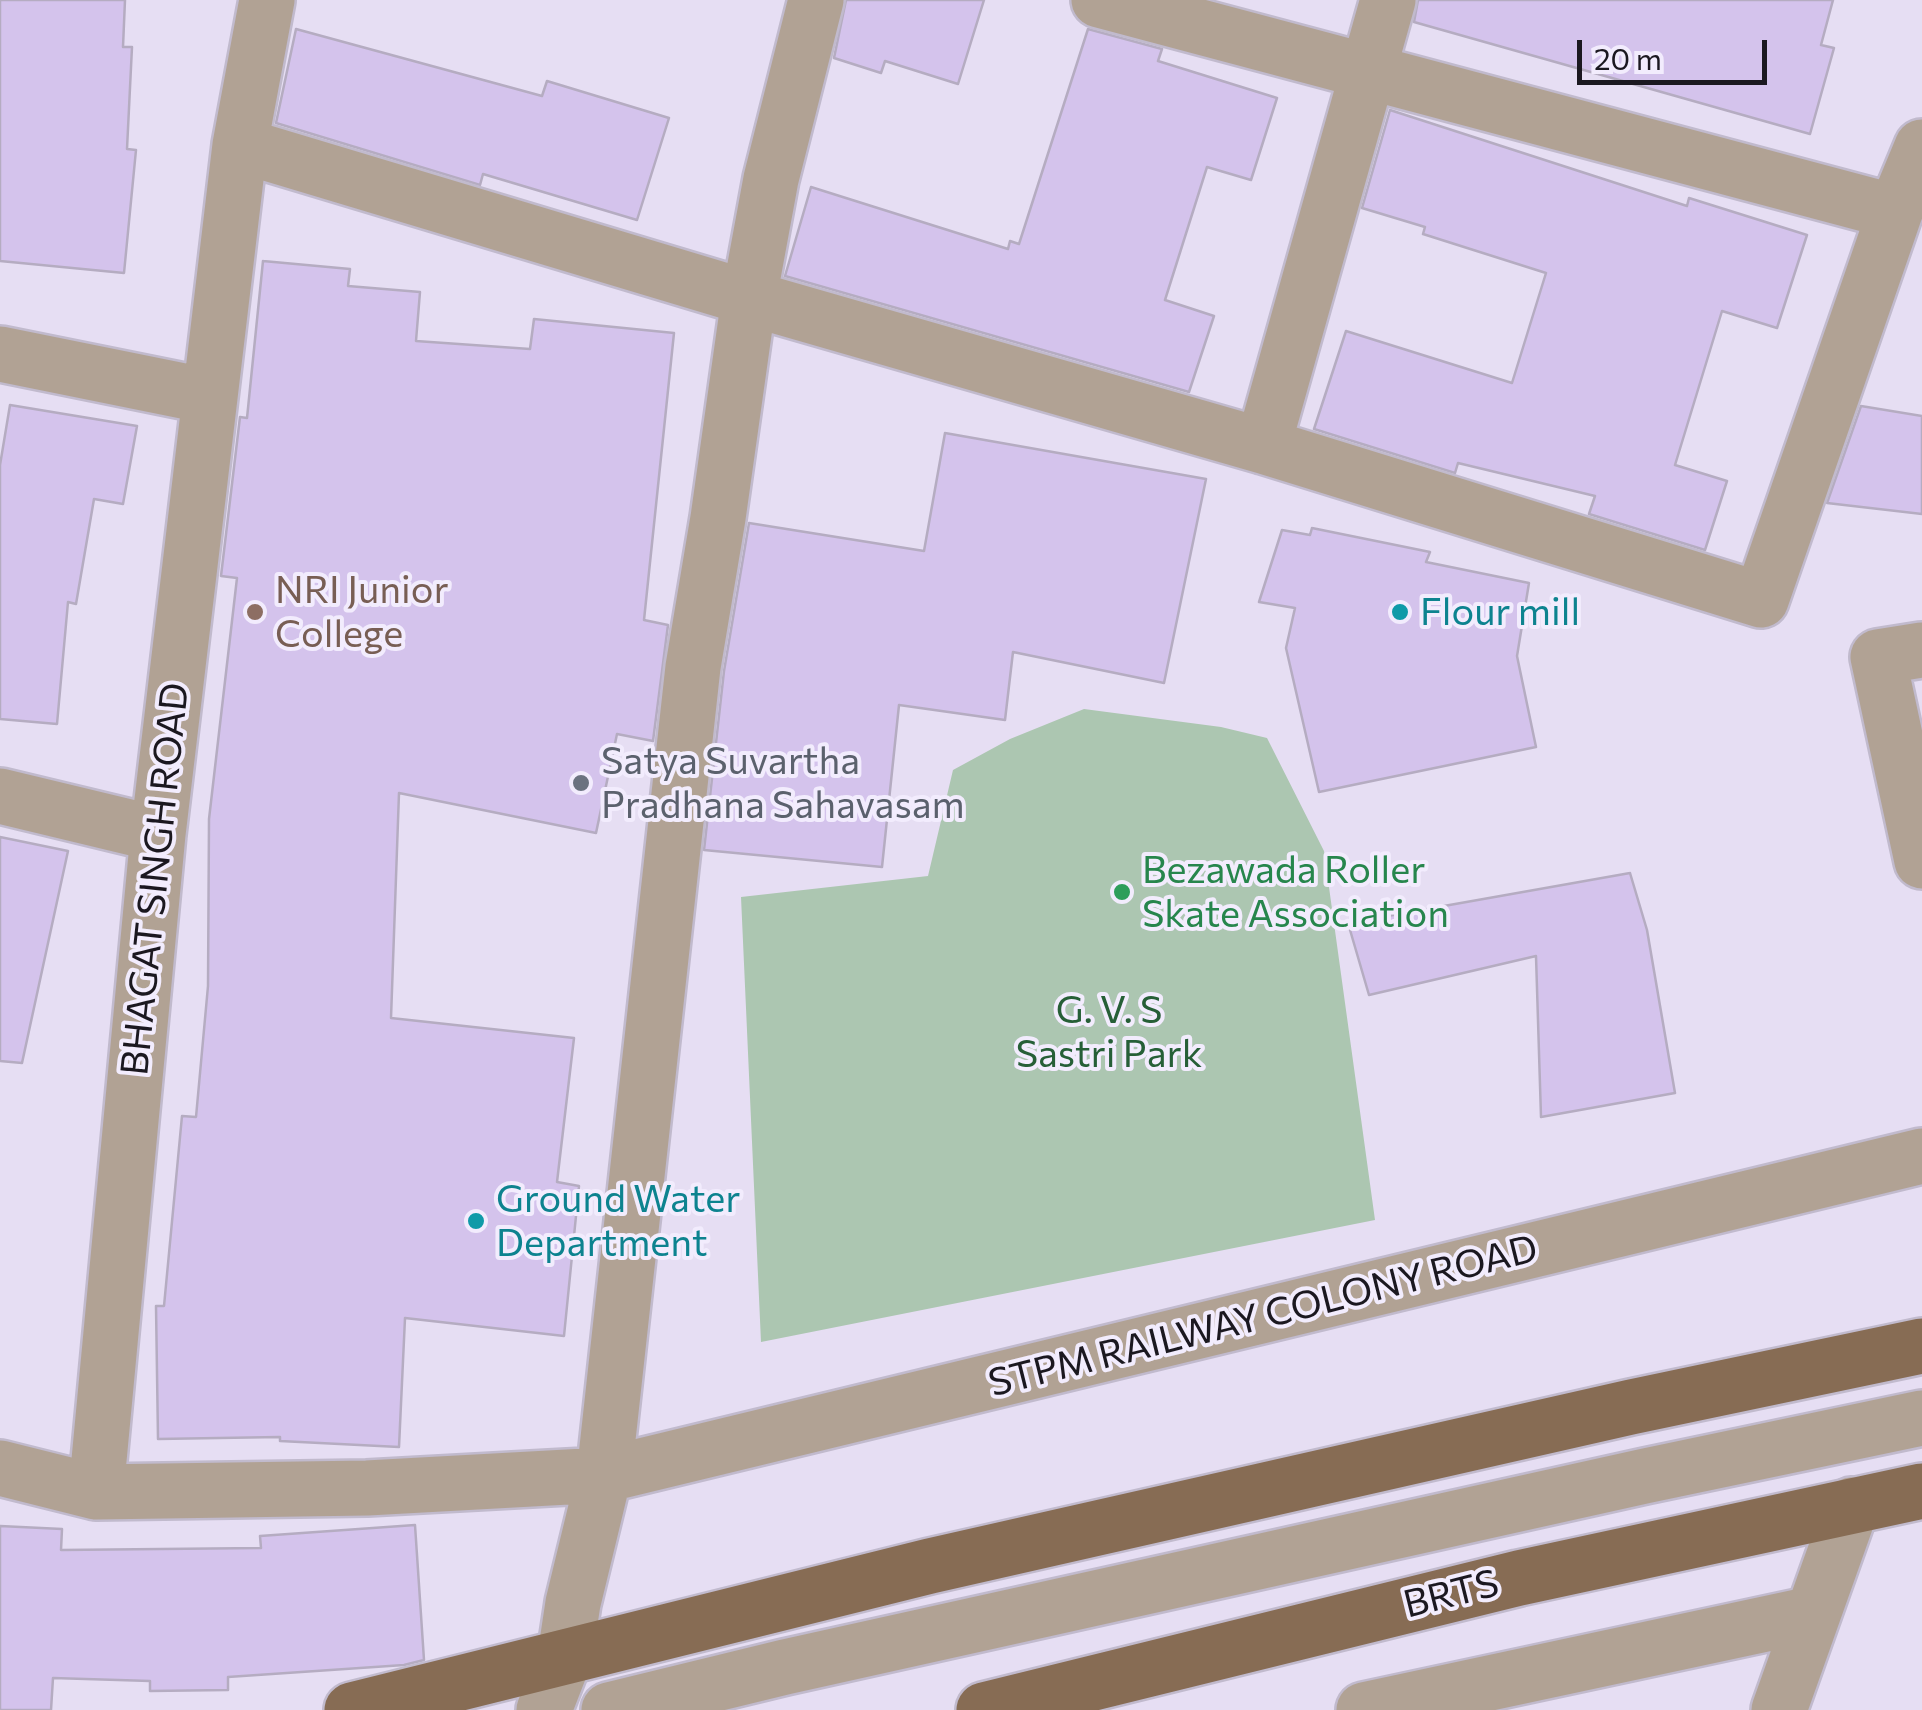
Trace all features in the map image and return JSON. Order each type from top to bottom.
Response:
[{"type":"main road","points":[[352,1710],[444,1697],[565,1656],[949,1562],[1631,1407],[1922,1346]]},
{"type":"main road","name":"BRTS","points":[[984,1710],[1518,1578],[1922,1490]]},
{"type":"street","name":"BHAGAT SINGH ROAD","points":[[96,1492],[158,834],[240,145],[266,0]]},
{"type":"street","points":[[544,1710],[565,1656],[573,1603],[604,1475],[693,668],[749,298],[771,179],[816,0]]},
{"type":"street","points":[[1099,0],[1896,212]]},
{"type":"street","points":[[1263,446],[1388,0]]},
{"type":"street","points":[[240,145],[749,298],[1263,446],[1761,600],[1922,147]]},
{"type":"street","points":[[0,354],[208,396]]},
{"type":"street","points":[[1922,650],[1878,657],[1922,861]]},
{"type":"street","points":[[0,796],[158,834]]},
{"type":"street","name":"STPM RAILWAY COLONY ROAD","points":[[96,1492],[367,1488],[604,1475],[1922,1156]]},
{"type":"street","points":[[610,1710],[785,1666],[1922,1418]]},
{"type":"street","points":[[0,1468],[96,1492]]},
{"type":"street","points":[[1779,1710],[1852,1505]]},
{"type":"street","points":[[1364,1710],[1812,1614]]},
{"type":"green space","name":"G. V. S Sastri Park","points":[[1084,709],[1221,727],[1267,738],[1324,851],[1375,1220],[761,1342],[741,897],[928,876],[953,770],[1010,739]]},
{"type":"building","points":[[0,0],[125,0],[123,47],[132,47],[127,149],[136,150],[124,273],[0,261]]},
{"type":"building","points":[[846,0],[984,0],[958,84],[885,61],[881,73],[834,58]]},
{"type":"building","points":[[1418,0],[1833,0],[1821,45],[1834,48],[1810,134],[1414,22]]},
{"type":"building","points":[[296,29],[542,96],[547,81],[669,118],[637,220],[483,174],[480,185],[276,123]]},
{"type":"building","points":[[1088,29],[1162,49],[1158,61],[1277,98],[1251,180],[1207,167],[1165,300],[1214,316],[1189,392],[785,276],[811,187],[1008,249],[1010,241],[1019,244]]},
{"type":"building","points":[[1390,110],[1687,206],[1689,198],[1807,235],[1777,328],[1722,311],[1675,465],[1727,481],[1705,550],[1589,514],[1595,496],[1458,463],[1455,473],[1314,429],[1346,331],[1512,383],[1546,273],[1423,234],[1425,227],[1362,208]]},
{"type":"building","points":[[263,261],[350,269],[348,286],[420,292],[416,341],[530,349],[534,319],[674,333],[644,620],[668,625],[653,741],[617,734],[596,833],[399,793],[391,1018],[574,1038],[557,1182],[579,1186],[564,1336],[405,1318],[399,1447],[280,1441],[280,1437],[158,1439],[156,1306],[164,1306],[182,1116],[196,1117],[208,986],[209,819],[237,578],[221,576],[240,417],[247,418]]},
{"type":"building","points":[[10,405],[137,426],[123,504],[94,499],[76,604],[68,602],[57,724],[0,719],[0,465]]},
{"type":"building","points":[[1861,406],[1922,416],[1922,514],[1827,503]]},
{"type":"building","points":[[945,433],[1206,479],[1164,683],[1013,652],[1005,720],[899,705],[882,867],[704,850],[724,671],[749,523],[924,551]]},
{"type":"building","points":[[1312,528],[1430,552],[1426,562],[1529,583],[1517,656],[1536,747],[1319,792],[1286,648],[1295,608],[1259,602],[1282,530],[1310,535]]},
{"type":"building","points":[[0,837],[68,851],[22,1063],[0,1061]]},
{"type":"building","points":[[1630,873],[1647,930],[1675,1093],[1541,1117],[1536,956],[1369,995],[1348,923]]},
{"type":"building","points":[[415,1525],[424,1660],[404,1665],[228,1677],[228,1690],[150,1691],[150,1681],[53,1678],[51,1710],[0,1710],[0,1526],[62,1529],[61,1550],[261,1548],[260,1536]]},
{"type":"place","name":"NRI Junior College","points":[[255,612]]},
{"type":"place","name":"Flour mill","points":[[1400,612]]},
{"type":"place","name":"Satya Suvartha Pradhana Sahavasam","points":[[581,783]]},
{"type":"place","name":"Bezawada Roller Skate Association","points":[[1122,892]]},
{"type":"place","name":"Ground Water Department","points":[[476,1221]]}]
